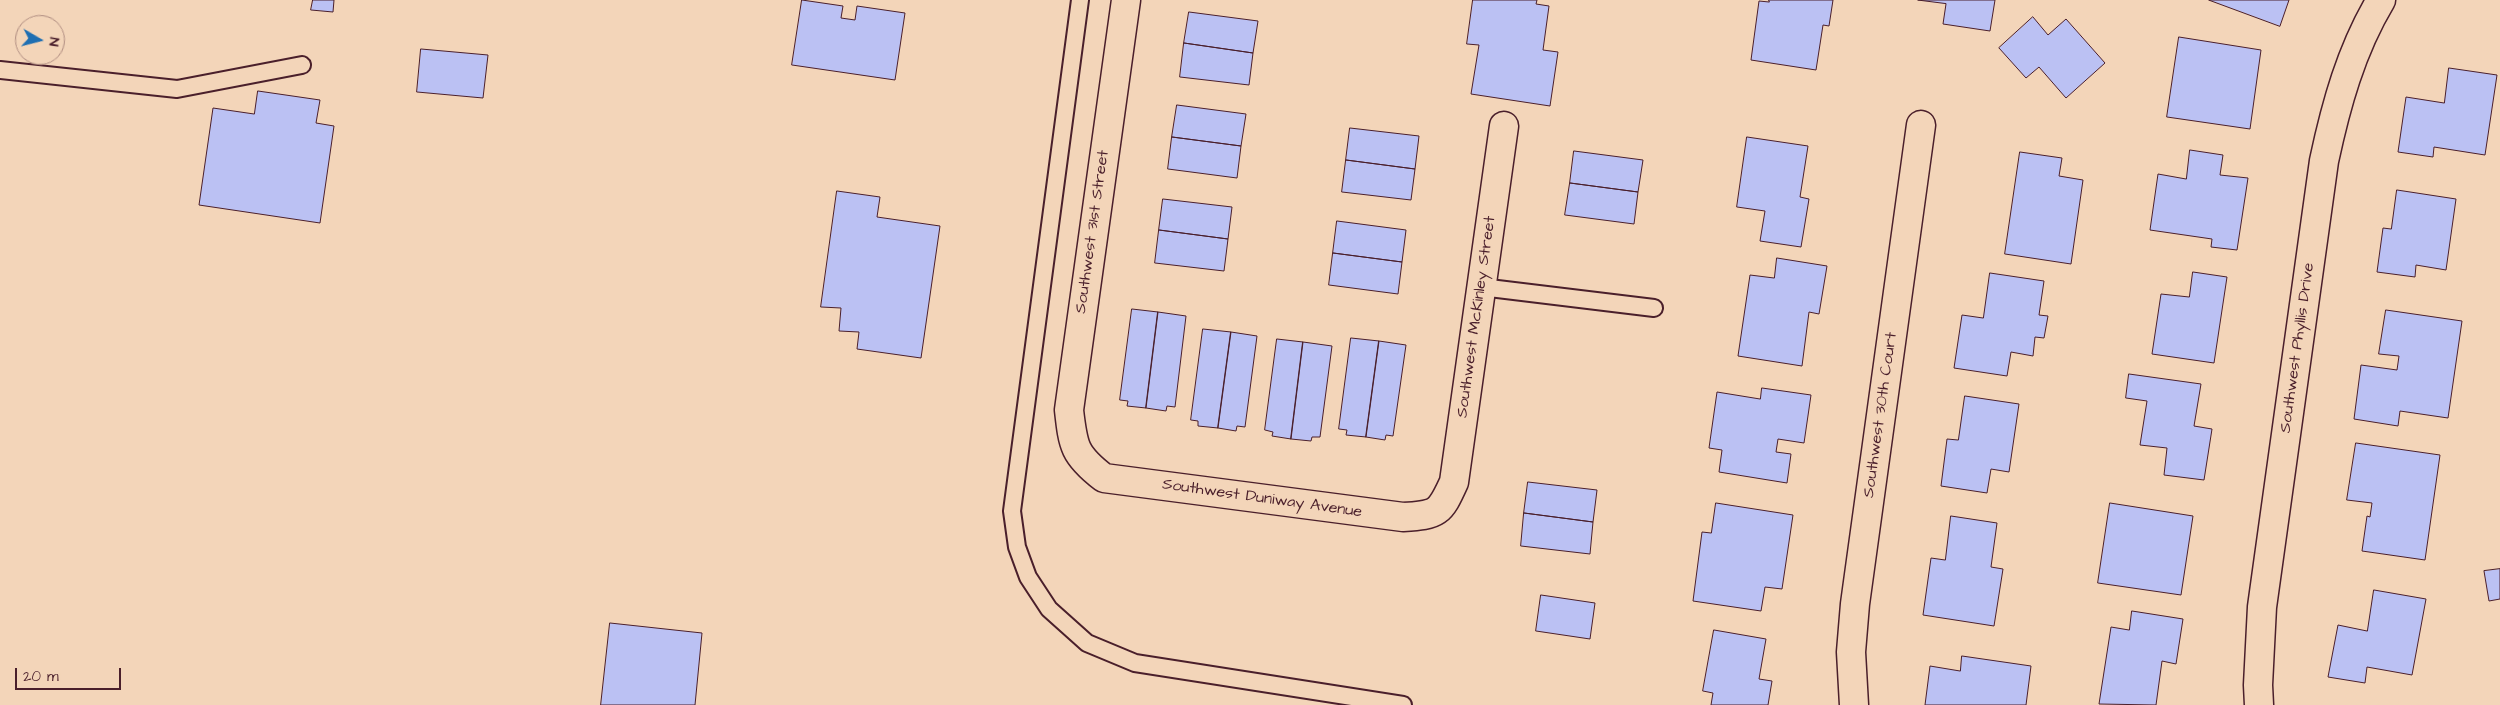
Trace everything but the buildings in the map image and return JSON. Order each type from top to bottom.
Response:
[{"type":"street","name":"Southwest 31st Street","points":[[1084,462],[1072,442],[1069,410],[1126,0]]},
{"type":"street","name":"Southwest Phyllis Drive","points":[[2259,705],[2258,685],[2262,607],[2324,161],[2336,106],[2353,57],[2381,0]]},
{"type":"street","name":"Southwest 30th Court","points":[[1854,705],[1851,652],[1854,604],[1921,125]]},
{"type":"street","name":"Southwest McKinley Street","points":[[1443,507],[1454,482],[1504,126]]},
{"type":"street","name":"Southwest Duniway Avenue","points":[[1084,462],[1104,478],[1403,517],[1427,516],[1443,507]]},
{"type":"lane","points":[[1080,0],[1012,511],[1017,547],[1028,577],[1049,609],[1088,643],[1135,663],[1351,701],[1403,705]]},
{"type":"lane","points":[[0,70],[177,89],[302,65]]},
{"type":"lane","points":[[1481,287],[1654,308]]}]
